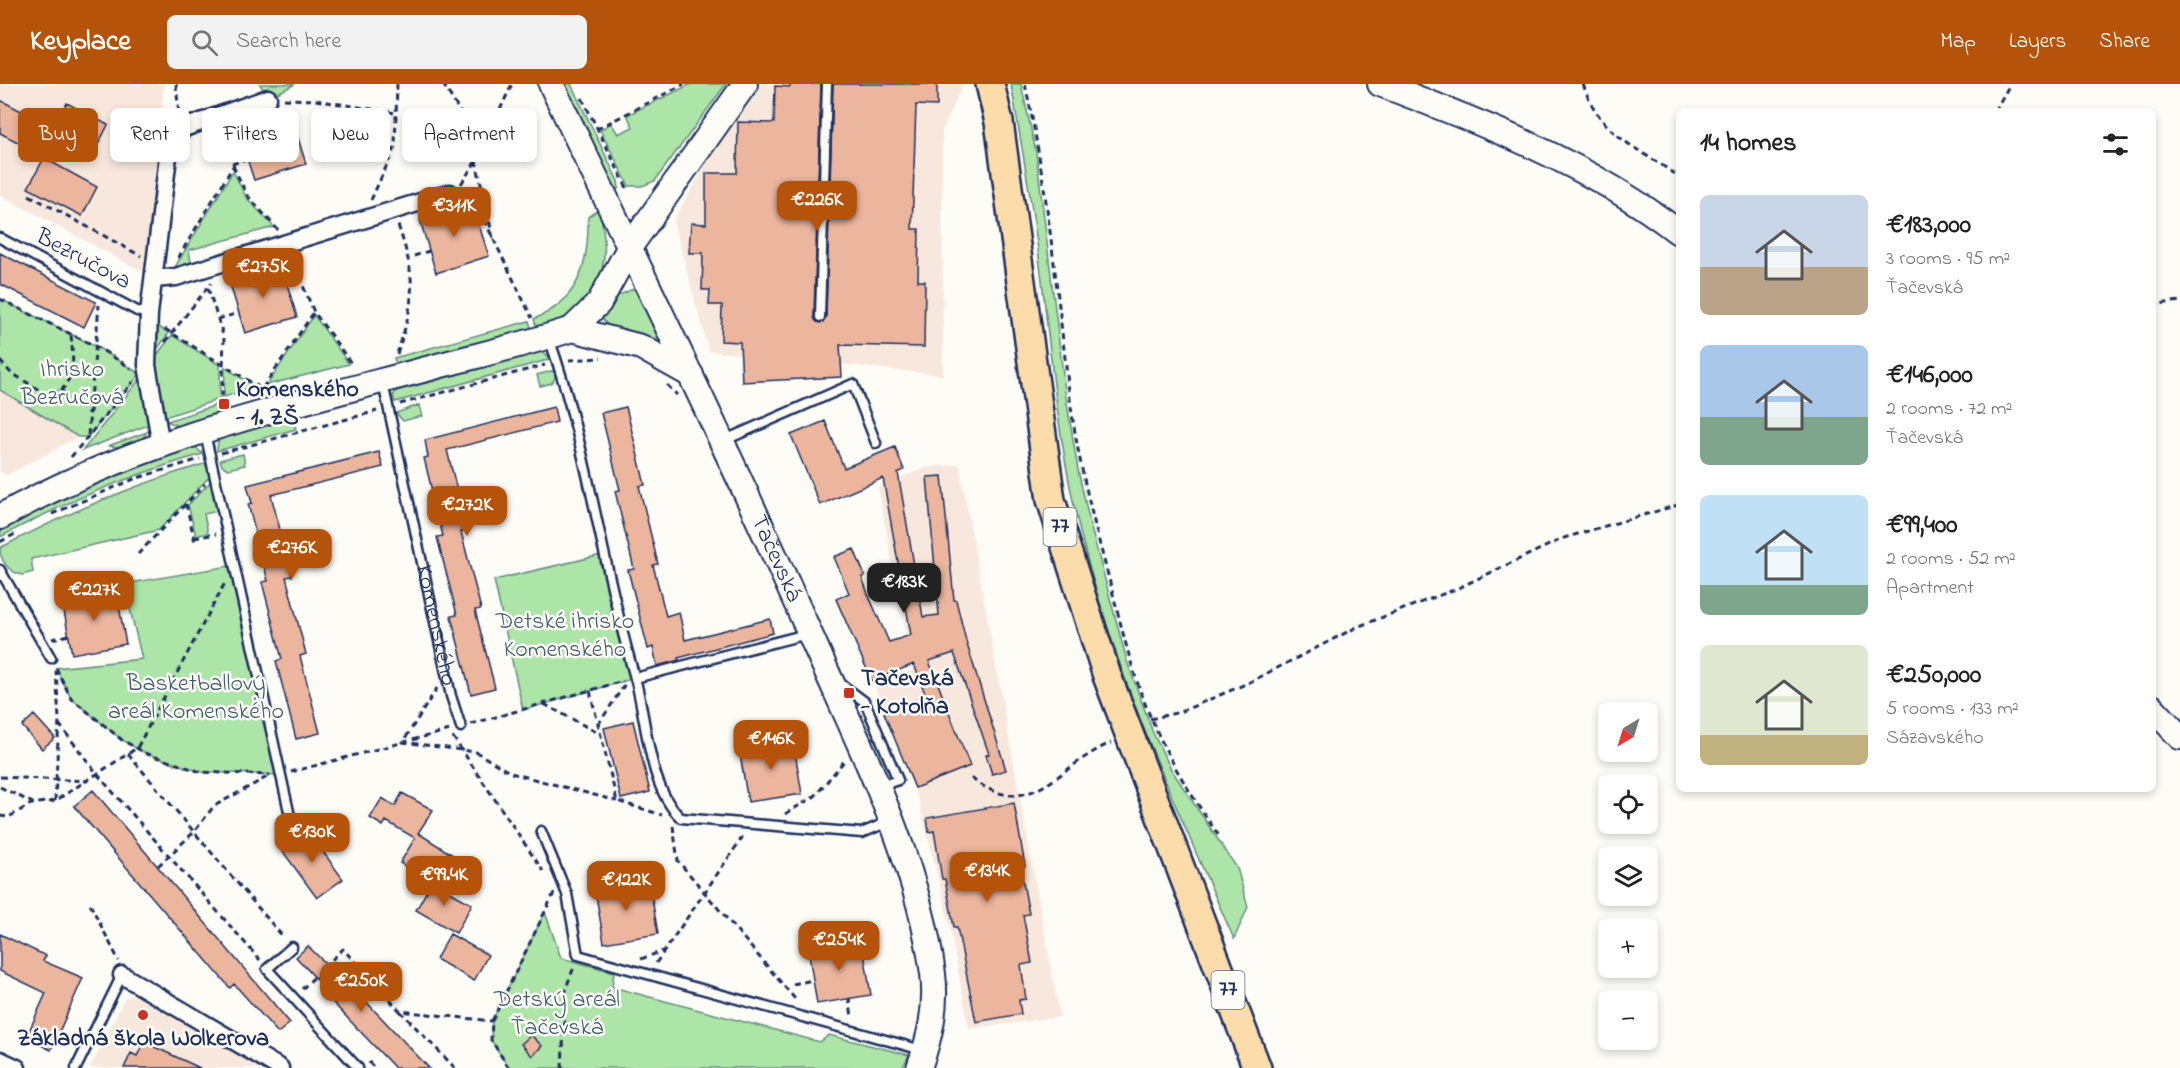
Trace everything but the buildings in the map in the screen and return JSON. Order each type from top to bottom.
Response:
[{"type":"main road","name":"77","points":[[990,84],[999,122],[1051,500],[1107,676],[1257,1068]]},
{"type":"street","name":"Ťačevská","points":[[551,84],[691,375],[810,633],[890,821],[913,884],[933,972],[934,1004],[922,1060]]},
{"type":"street","points":[[0,518],[68,482],[205,431],[572,329],[599,303],[629,248],[745,84]]},
{"type":"street","points":[[981,84],[999,122]]},
{"type":"street","points":[[1380,84],[1530,145],[1604,184],[1676,231]]},
{"type":"street","points":[[190,126],[268,98]]},
{"type":"street","points":[[161,446],[147,365],[149,316],[159,274],[168,162]]},
{"type":"street","points":[[159,274],[282,245],[453,192]]},
{"type":"street","points":[[572,329],[641,347],[691,375]]},
{"type":"street","points":[[2156,711],[2180,737]]},
{"type":"street","points":[[122,975],[280,1068]]},
{"type":"street","points":[[0,1060],[17,1068]]},
{"type":"lane","points":[[820,317],[827,84]]},
{"type":"lane","name":"Bezručova","points":[[0,238],[149,316]]},
{"type":"lane","points":[[549,337],[566,386],[631,679],[660,786],[671,808],[681,818],[862,833],[890,821]]},
{"type":"lane","name":"Komenského","points":[[383,381],[446,673],[461,727]]},
{"type":"lane","points":[[722,442],[853,384],[876,443]]},
{"type":"lane","points":[[205,431],[235,565],[276,775],[290,816]]},
{"type":"lane","points":[[0,570],[51,658]]},
{"type":"lane","points":[[631,679],[810,633]]},
{"type":"lane","points":[[541,831],[569,905],[578,956]]},
{"type":"lane","points":[[292,947],[267,969],[358,1068]]},
{"type":"lane","name":"Ťačevská","points":[[578,956],[854,1032],[922,1060]]},
{"type":"lane","points":[[76,1068],[122,975]]},
{"type":"path","points":[[176,84],[178,108]]},
{"type":"path","points":[[361,220],[395,147],[398,84]]},
{"type":"path","points":[[443,84],[458,108]]},
{"type":"path","points":[[501,108],[512,84]]},
{"type":"path","points":[[597,129],[684,84]]},
{"type":"path","points":[[1025,84],[1043,168],[1071,408],[1081,466],[1128,651],[1151,719],[1188,790],[1219,836]]},
{"type":"path","points":[[1582,84],[1588,101],[1607,129],[1676,175]]},
{"type":"path","points":[[1997,108],[2010,84]]},
{"type":"path","points":[[579,93],[627,190]]},
{"type":"path","points":[[268,98],[315,100],[396,114]]},
{"type":"path","points":[[29,195],[159,274],[233,165],[240,162]]},
{"type":"path","points":[[475,162],[453,192],[474,199],[532,318]]},
{"type":"path","points":[[476,162],[493,238]]},
{"type":"path","points":[[233,165],[247,195],[275,223],[282,245],[298,274],[314,312],[353,366]]},
{"type":"path","points":[[393,210],[411,263],[412,283],[411,312],[397,354]]},
{"type":"path","points":[[414,256],[429,251]]},
{"type":"path","points":[[207,287],[224,338],[222,400]]},
{"type":"path","points":[[88,437],[100,291]]},
{"type":"path","points":[[0,299],[97,347],[140,374]]},
{"type":"path","points":[[2156,304],[2180,301]]},
{"type":"path","points":[[149,316],[262,389],[314,312]]},
{"type":"path","points":[[218,319],[239,313]]},
{"type":"path","points":[[0,361],[10,372],[44,393],[61,391],[70,380],[74,365],[71,335]]},
{"type":"path","points":[[50,515],[134,479],[211,456],[557,361],[606,357]]},
{"type":"path","points":[[664,383],[683,400]]},
{"type":"path","points":[[61,391],[90,414]]},
{"type":"path","points":[[138,554],[216,473]]},
{"type":"path","points":[[186,504],[194,540],[227,531]]},
{"type":"path","points":[[1151,719],[1180,712],[1248,683],[1357,627],[1456,590],[1564,538],[1676,506]]},
{"type":"path","points":[[0,542],[20,531]]},
{"type":"path","points":[[0,816],[9,817],[34,803],[55,801],[88,782],[137,748],[235,565]]},
{"type":"path","points":[[51,658],[71,699],[122,740],[137,748],[201,772],[276,775]]},
{"type":"path","points":[[55,801],[59,724],[56,668]]},
{"type":"path","points":[[446,673],[403,742],[476,752],[511,773],[671,818],[678,861],[795,999]]},
{"type":"path","points":[[598,725],[631,679]]},
{"type":"path","points":[[590,690],[617,801]]},
{"type":"path","points":[[544,704],[600,734]]},
{"type":"path","points":[[59,724],[98,775],[267,969]]},
{"type":"path","points":[[449,730],[549,880]]},
{"type":"path","points":[[971,778],[982,786],[1006,796],[1036,791],[1089,754],[1129,736]]},
{"type":"path","points":[[840,750],[849,769]]},
{"type":"path","points":[[128,754],[292,947]]},
{"type":"path","points":[[648,975],[751,825],[785,814],[810,800],[845,760]]},
{"type":"path","points":[[158,866],[194,832],[214,806],[276,775]]},
{"type":"path","points":[[0,777],[88,782]]},
{"type":"path","points":[[0,787],[34,803]]},
{"type":"path","points":[[509,1068],[491,1040],[492,1021],[556,890],[569,905]]},
{"type":"path","points":[[90,904],[121,963],[122,975]]},
{"type":"path","points":[[301,990],[343,949],[455,1068]]},
{"type":"path","points":[[562,1068],[566,988],[578,956]]},
{"type":"path","points":[[793,984],[813,980]]},
{"type":"path","points":[[849,998],[854,1032]]},
{"type":"path","points":[[400,1011],[492,1021]]},
{"type":"shaded area","points":[[0,84],[164,84],[162,108],[110,108],[110,162],[156,162],[145,273],[0,195]]},
{"type":"shaded area","points":[[761,84],[963,84],[942,132],[943,375],[709,351],[673,221],[735,115]]},
{"type":"shaded area","points":[[0,390],[78,437],[7,475],[0,472]]},
{"type":"shaded area","points":[[959,464],[1060,1017],[969,1029],[949,922],[919,802],[875,688],[913,670],[878,488],[924,468]]},
{"type":"shaded area","name":"Základná škola Wolkerova","points":[[135,995],[259,1068],[90,1068],[125,998]]},
{"type":"green space","points":[[260,84],[295,84],[268,98]]},
{"type":"green space","points":[[563,84],[571,84],[618,181],[619,188],[615,191]]},
{"type":"green space","points":[[691,84],[726,84],[655,181],[642,186],[629,186],[600,130],[611,123],[618,134],[633,127],[627,115]]},
{"type":"green space","points":[[1011,84],[1021,84],[1036,152],[1065,391],[1078,470],[1091,528],[1127,661],[1153,733],[1171,769],[1237,868],[1248,907],[1234,939],[1142,724],[1103,614],[1087,558],[1073,501],[1063,444],[1038,248]]},
{"type":"green space","points":[[233,171],[246,197],[274,227],[189,250],[191,262],[185,266],[175,267]]},
{"type":"green space","points":[[599,209],[604,255],[598,282],[580,307],[567,318],[537,330],[534,319],[562,302],[572,291],[579,278],[586,250],[588,217]]},
{"type":"green space","points":[[633,289],[638,291],[662,339],[656,345],[617,332],[605,322],[602,316],[615,297]]},
{"type":"green space","name":"Ihrisko Bezručová","points":[[0,299],[97,347],[140,374],[88,437],[78,437],[0,390]]},
{"type":"green space","points":[[314,315],[349,364],[267,385]]},
{"type":"green space","points":[[529,321],[532,331],[397,366],[394,358]]},
{"type":"green space","points":[[157,326],[169,333],[155,352]]},
{"type":"green space","points":[[172,335],[220,365],[220,399],[165,417],[161,412],[154,359]]},
{"type":"green space","points":[[539,352],[551,359],[395,402],[393,396],[396,391]]},
{"type":"green space","points":[[225,367],[256,387],[224,397]]},
{"type":"green space","points":[[555,370],[552,383],[540,386],[537,375]]},
{"type":"green space","points":[[142,376],[148,425],[83,450]]},
{"type":"green space","points":[[220,404],[222,410],[214,416],[178,426],[167,421]]},
{"type":"green space","points":[[419,405],[422,416],[403,421],[396,413]]},
{"type":"green space","points":[[292,418],[296,429],[217,451],[218,440],[223,437]]},
{"type":"green space","points":[[147,432],[144,437],[130,445],[108,446]]},
{"type":"green space","points":[[194,446],[203,454],[150,470],[99,490],[0,537],[1,529],[48,505],[120,473]]},
{"type":"green space","points":[[243,454],[245,465],[228,469],[222,466],[220,460]]},
{"type":"green space","points":[[207,463],[211,475],[159,530],[31,559],[33,572],[22,575],[9,569],[0,553],[0,548],[102,500]]},
{"type":"green space","points":[[212,480],[218,511],[204,514],[208,533],[196,536],[188,505]]},
{"type":"green space","name":"Detské ihrisko Komenského","points":[[606,554],[635,678],[523,710],[494,580]]},
{"type":"green space","name":"Basketballový areál Komenského","points":[[235,565],[280,775],[201,772],[147,754],[122,740],[71,698],[56,668],[142,659],[124,584]]},
{"type":"green space","name":"Detský areál Ťačevská","points":[[545,912],[561,958],[614,972],[612,987],[820,1042],[829,1035],[909,1055],[902,1068],[509,1068],[491,1040],[492,1021]]},
{"type":"place","name":"Komenského - 1. ZŠ","points":[[224,404]]},
{"type":"place","name":"Tačevská - Kotolňa","points":[[849,693]]},
{"type":"place","name":"Základná škola Wolkerova","points":[[143,1015]]}]
